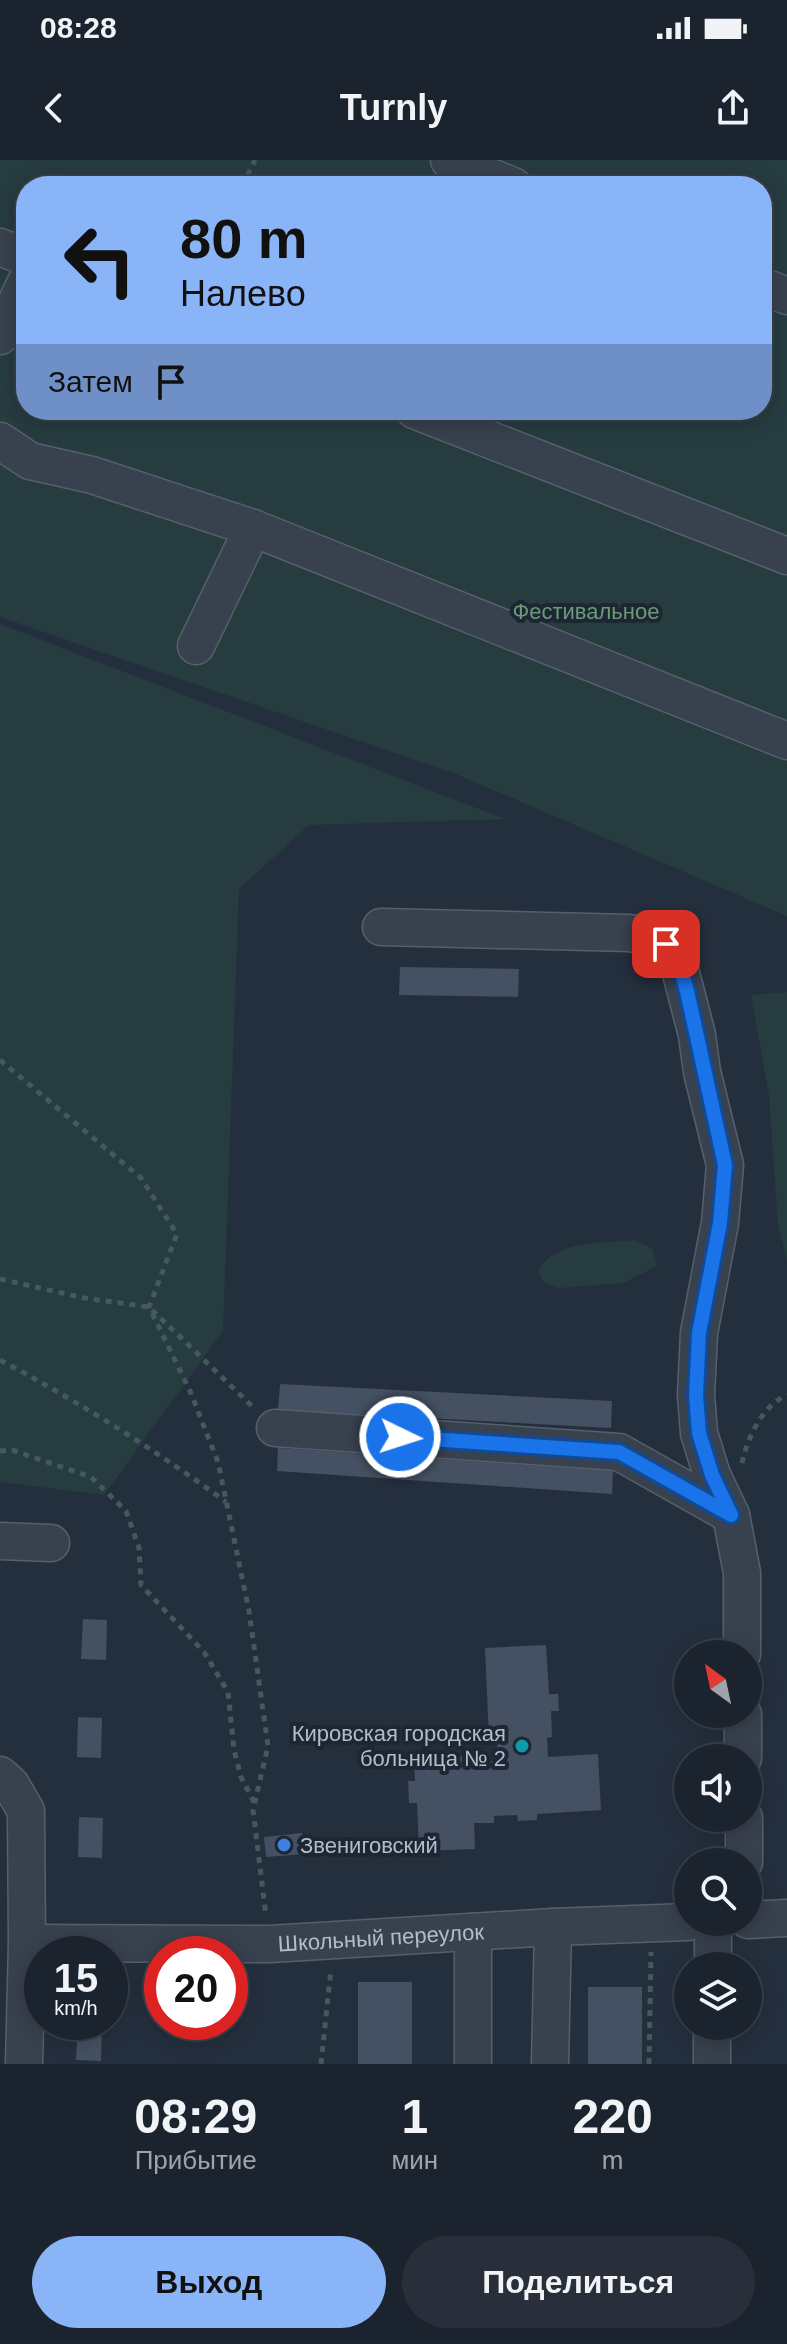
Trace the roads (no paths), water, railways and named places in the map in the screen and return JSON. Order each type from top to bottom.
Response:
[{"type":"street","points":[[449,160],[488,176]]},
{"type":"street","points":[[0,336],[16,303]]},
{"type":"street","points":[[440,420],[787,556]]},
{"type":"street","points":[[0,441],[30,461],[92,475],[253,528],[787,741]]},
{"type":"street","points":[[196,646],[253,528]]},
{"type":"street","points":[[381,927],[629,933],[652,936],[676,954],[725,1165],[720,1223],[699,1333],[696,1395],[699,1433],[712,1475],[731,1515],[742,1573],[742,1640]]},
{"type":"street","points":[[275,1428],[619,1452],[731,1515]]},
{"type":"street","points":[[0,1541],[51,1543]]},
{"type":"street","points":[[0,1775],[20,1798],[26,1811],[27,1936]]},
{"type":"street","points":[[762,1919],[787,1918]]},
{"type":"street","name":"Школьный переулок","points":[[128,1943],[270,1944],[674,1922]]},
{"type":"street","points":[[550,2064],[553,1927]]},
{"type":"street","points":[[473,1932],[473,2064]]},
{"type":"street","points":[[24,2064],[25,2040]]},
{"type":"street","points":[[712,2040],[712,2064]]},
{"type":"place","name":"Кировская городская больница № 2","points":[[522,1746]]},
{"type":"place","name":"Звениговский","points":[[284,1845]]},
{"type":"park label","name":"Фестивальное","points":[[586,611]]}]
